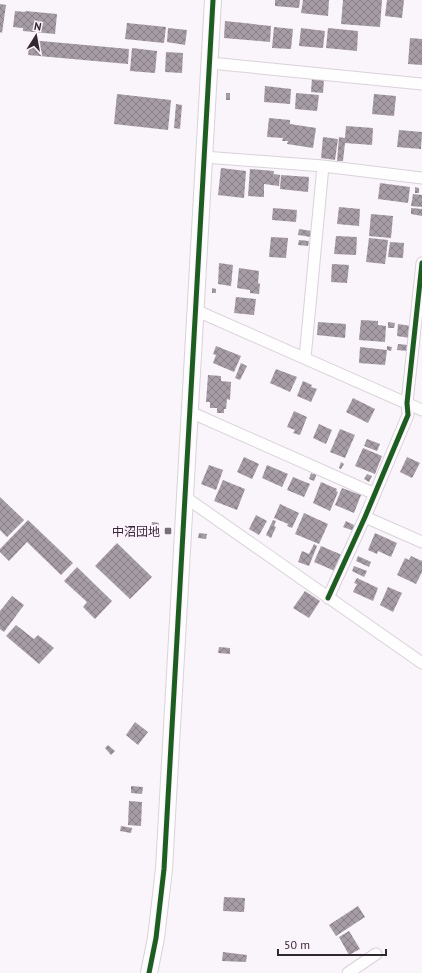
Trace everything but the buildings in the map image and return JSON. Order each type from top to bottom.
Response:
[{"type":"street","points":[[149,973],[156,938],[164,869],[213,0]]},
{"type":"street","points":[[210,63],[422,84]]},
{"type":"street","points":[[204,157],[323,166],[422,178]]},
{"type":"street","points":[[305,358],[323,166]]},
{"type":"street","points":[[328,598],[365,517],[408,416],[407,403],[422,267]]},
{"type":"street","points":[[196,310],[422,410]]},
{"type":"street","points":[[190,412],[375,494]]},
{"type":"street","points":[[185,497],[422,663]]},
{"type":"street","points":[[365,517],[422,542]]},
{"type":"street","points":[[348,973],[376,954]]},
{"type":"cycle path","points":[[149,973],[156,938],[164,869],[213,0]]},
{"type":"cycle path","points":[[328,598],[365,517],[408,415],[407,403],[422,263]]},
{"type":"place","name":"中沼団地","points":[[168,531]]}]
